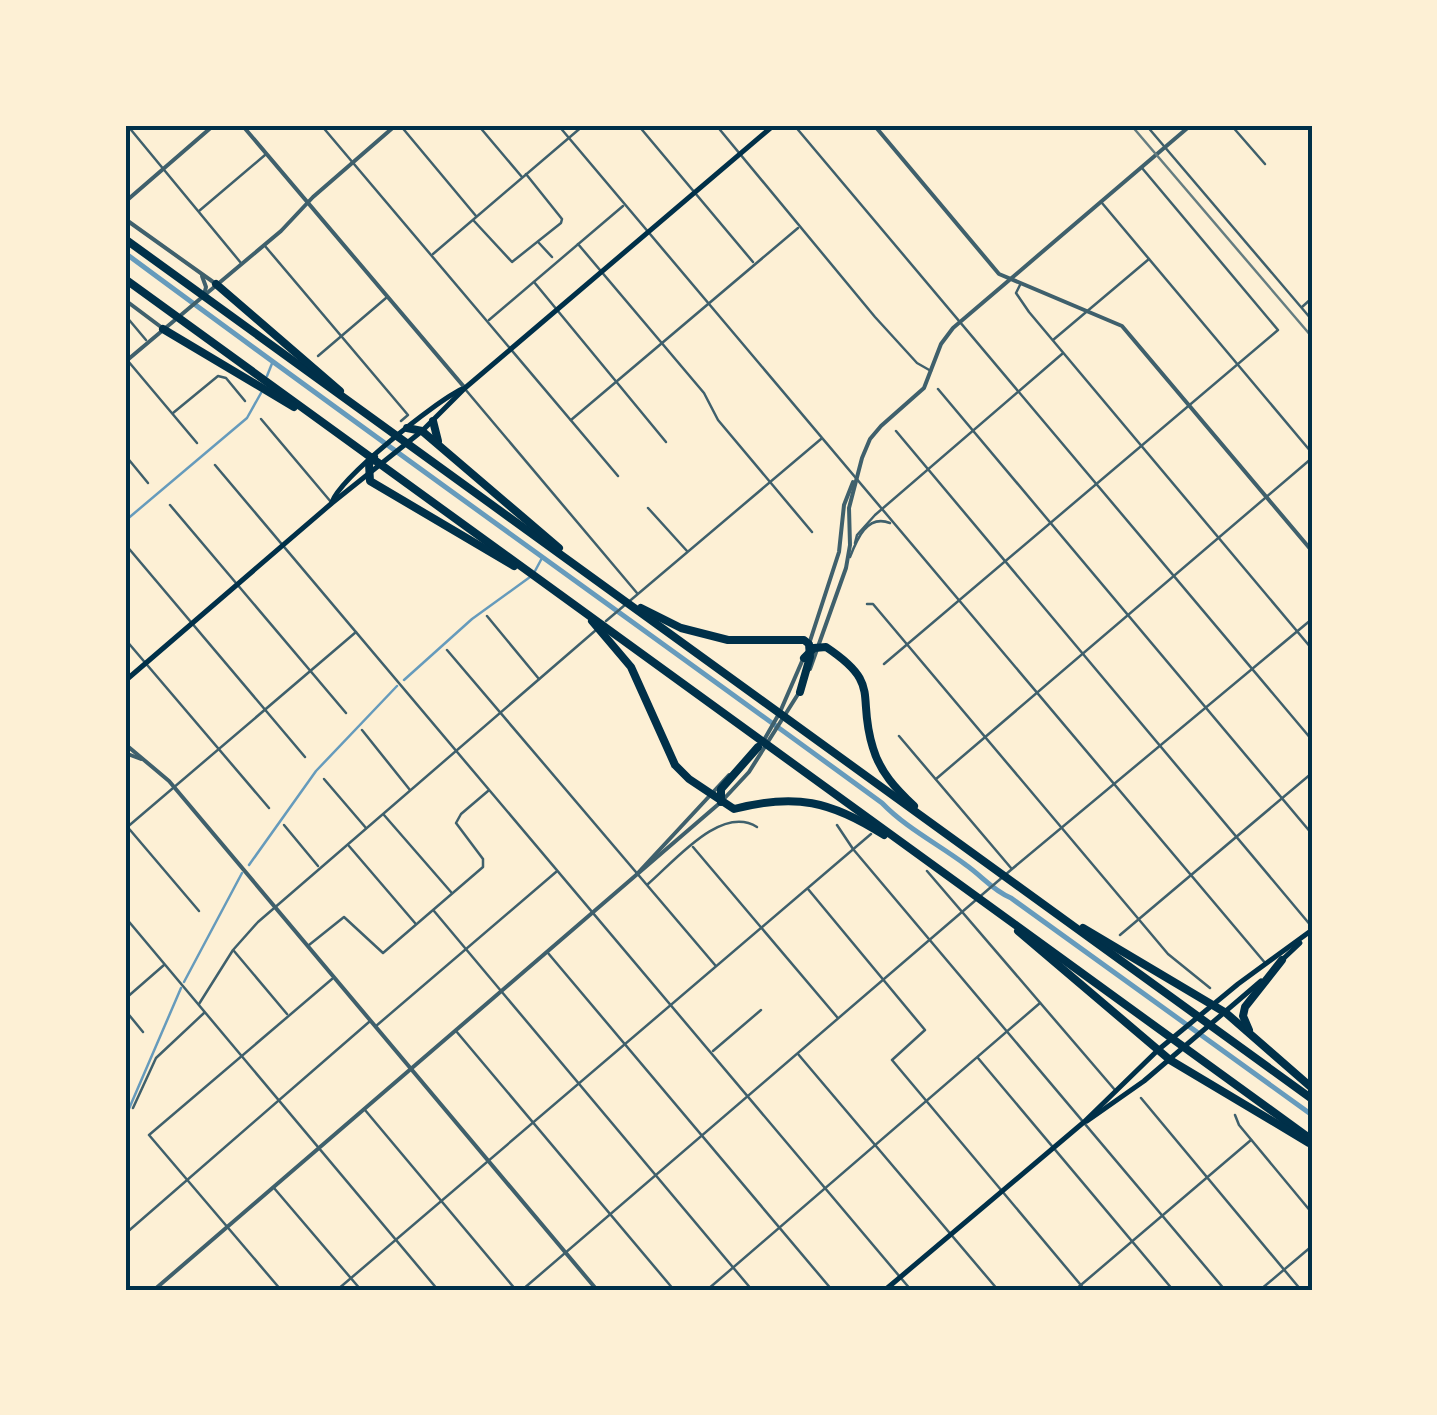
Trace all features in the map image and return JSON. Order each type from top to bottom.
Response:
[{"type":"highway","points":[[125,239],[1312,1100]]},
{"type":"highway","points":[[125,279],[570,600],[931,869]]},
{"type":"highway","points":[[216,284],[373,420]]},
{"type":"highway","points":[[163,329],[336,433]]},
{"type":"highway","points":[[432,421],[436,438],[455,458]]},
{"type":"highway","points":[[404,424],[422,431],[588,574]]},
{"type":"highway","points":[[374,456],[368,464],[368,477],[420,512],[553,588]]},
{"type":"highway","points":[[612,592],[666,622],[712,637],[758,642],[799,639],[808,651],[800,692]]},
{"type":"highway","points":[[570,600],[617,647],[636,676],[674,765],[721,802],[734,808],[776,799],[822,805],[858,819],[977,895],[1312,1142]]},
{"type":"highway","points":[[808,651],[820,646],[858,672],[877,759],[898,791],[943,832]]},
{"type":"highway","points":[[721,802],[722,789],[764,743]]},
{"type":"highway","points":[[977,895],[1170,1060],[1312,1142]]},
{"type":"highway","points":[[1036,899],[1226,1013],[1312,1088]]},
{"type":"highway","points":[[1254,1038],[1245,1023],[1245,1007],[1282,960]]},
{"type":"highway","points":[[1213,1024],[1214,1005]]},
{"type":"highway","points":[[1170,1060],[1174,1037]]},
{"type":"main road","points":[[125,681],[422,431],[465,388],[774,125]]},
{"type":"main road","points":[[332,503],[334,495],[404,424],[465,388]]},
{"type":"main road","points":[[1084,1122],[1094,1119],[1226,1013],[1312,929]]},
{"type":"main road","points":[[886,1290],[1084,1122],[1198,1016],[1312,929]]},
{"type":"street","points":[[128,125],[242,263]]},
{"type":"street","points":[[125,202],[214,125]]},
{"type":"street","points":[[242,125],[638,594]]},
{"type":"street","points":[[320,125],[618,476]]},
{"type":"street","points":[[197,443],[126,361],[398,125],[510,262],[562,218],[478,125]]},
{"type":"street","points":[[558,125],[1266,964]]},
{"type":"street","points":[[432,256],[584,125]]},
{"type":"street","points":[[638,125],[754,264]]},
{"type":"street","points":[[716,125],[917,364],[932,371]]},
{"type":"street","points":[[794,125],[1312,740]]},
{"type":"street","points":[[874,125],[999,274],[1122,326],[1312,551]]},
{"type":"street","points":[[1146,125],[1312,320]]},
{"type":"street","points":[[782,716],[840,552],[844,506],[870,439],[920,394],[943,340],[959,322],[1191,125]]},
{"type":"street","points":[[1231,125],[1265,164]]},
{"type":"street","points":[[198,211],[266,154]]},
{"type":"street","points":[[884,664],[1278,330],[1142,167]]},
{"type":"street","points":[[936,779],[1312,456],[1101,202]]},
{"type":"street","points":[[487,321],[624,205]]},
{"type":"street","points":[[125,219],[216,284]]},
{"type":"street","points":[[570,420],[799,227]]},
{"type":"street","points":[[538,242],[552,257]]},
{"type":"street","points":[[264,244],[408,415],[404,424]]},
{"type":"street","points":[[578,244],[704,393],[718,420],[812,532]]},
{"type":"street","points":[[1052,340],[1150,258]]},
{"type":"street","points":[[202,274],[204,295]]},
{"type":"street","points":[[534,282],[666,442]]},
{"type":"street","points":[[1020,284],[1016,293],[1052,340],[1312,649]]},
{"type":"street","points":[[318,356],[388,296]]},
{"type":"street","points":[[1301,308],[1312,298]]},
{"type":"street","points":[[125,300],[163,329]]},
{"type":"street","points":[[125,315],[148,342]]},
{"type":"street","points":[[637,874],[710,793],[764,743],[800,692],[820,646],[857,534],[1064,353]]},
{"type":"street","points":[[172,414],[215,376],[226,378],[246,401]]},
{"type":"street","points":[[938,389],[1312,834]]},
{"type":"street","points":[[262,419],[332,503]]},
{"type":"street","points":[[896,431],[1312,929]]},
{"type":"street","points":[[198,1004],[233,950],[275,907],[822,438]]},
{"type":"street","points":[[125,454],[148,483]]},
{"type":"street","points":[[215,464],[911,1290]]},
{"type":"street","points":[[846,568],[849,508],[856,479]]},
{"type":"street","points":[[170,505],[346,713]]},
{"type":"street","points":[[648,508],[688,552]]},
{"type":"street","points":[[855,543],[872,522],[882,520],[895,525]]},
{"type":"street","points":[[125,544],[305,758]]},
{"type":"street","points":[[867,604],[873,604],[1168,954],[1210,988]]},
{"type":"street","points":[[486,616],[539,679]]},
{"type":"street","points":[[364,1108],[519,1290],[964,911],[977,895],[1002,879],[1312,619]]},
{"type":"street","points":[[199,911],[126,827],[356,632]]},
{"type":"street","points":[[125,639],[269,808]]},
{"type":"street","points":[[447,650],[715,965]]},
{"type":"street","points":[[362,730],[410,790]]},
{"type":"street","points":[[899,736],[1012,869]]},
{"type":"street","points":[[125,744],[174,787],[597,1290]]},
{"type":"street","points":[[125,753],[145,760]]},
{"type":"street","points":[[1120,935],[1312,774]]},
{"type":"street","points":[[324,780],[366,828]]},
{"type":"street","points":[[307,947],[344,916],[380,953],[434,911],[485,863],[457,827],[458,818],[489,790]]},
{"type":"street","points":[[154,1290],[721,802]]},
{"type":"street","points":[[384,814],[452,894]]},
{"type":"street","points":[[646,885],[725,822],[742,820],[757,827]]},
{"type":"street","points":[[284,825],[320,868]]},
{"type":"street","points":[[837,825],[852,849],[1225,1290]]},
{"type":"street","points":[[337,1290],[871,834]]},
{"type":"street","points":[[348,844],[416,925]]},
{"type":"street","points":[[692,846],[838,1018]]},
{"type":"street","points":[[931,869],[1116,1092]]},
{"type":"street","points":[[375,1027],[557,871]]},
{"type":"street","points":[[806,887],[925,1030],[892,1060],[1085,1290]]},
{"type":"street","points":[[434,911],[752,1290]]},
{"type":"street","points":[[125,917],[438,1290]]},
{"type":"street","points":[[233,950],[289,1016]]},
{"type":"street","points":[[546,952],[832,1290]]},
{"type":"street","points":[[125,999],[165,964]]},
{"type":"street","points":[[280,1290],[149,1135],[333,978]]},
{"type":"street","points":[[706,1290],[1040,1003]]},
{"type":"street","points":[[125,1010],[143,1032]]},
{"type":"street","points":[[710,1053],[761,1010]]},
{"type":"street","points":[[134,1106],[156,1058],[206,1012]]},
{"type":"street","points":[[125,1234],[370,1021]]},
{"type":"street","points":[[455,1030],[674,1290]]},
{"type":"street","points":[[797,1053],[998,1290]]},
{"type":"street","points":[[978,1057],[1173,1290]]},
{"type":"street","points":[[1141,1098],[1301,1290]]},
{"type":"street","points":[[1234,1115],[1312,1213]]},
{"type":"street","points":[[1076,1290],[1252,1140]]},
{"type":"street","points":[[273,1187],[361,1290]]},
{"type":"street","points":[[1260,1290],[1312,1246]]},
{"type":"waterway","points":[[125,253],[998,891],[1312,1115]]},
{"type":"waterway","points":[[267,376],[273,361]]},
{"type":"waterway","points":[[125,521],[247,418],[261,393]]},
{"type":"waterway","points":[[535,571],[542,558]]},
{"type":"waterway","points":[[404,680],[472,619],[530,577]]},
{"type":"waterway","points":[[249,865],[316,771],[397,686]]},
{"type":"waterway","points":[[184,982],[242,873]]},
{"type":"waterway","points":[[125,1118],[181,988]]},
{"type":"railway","points":[[1131,125],[1312,337]]}]
